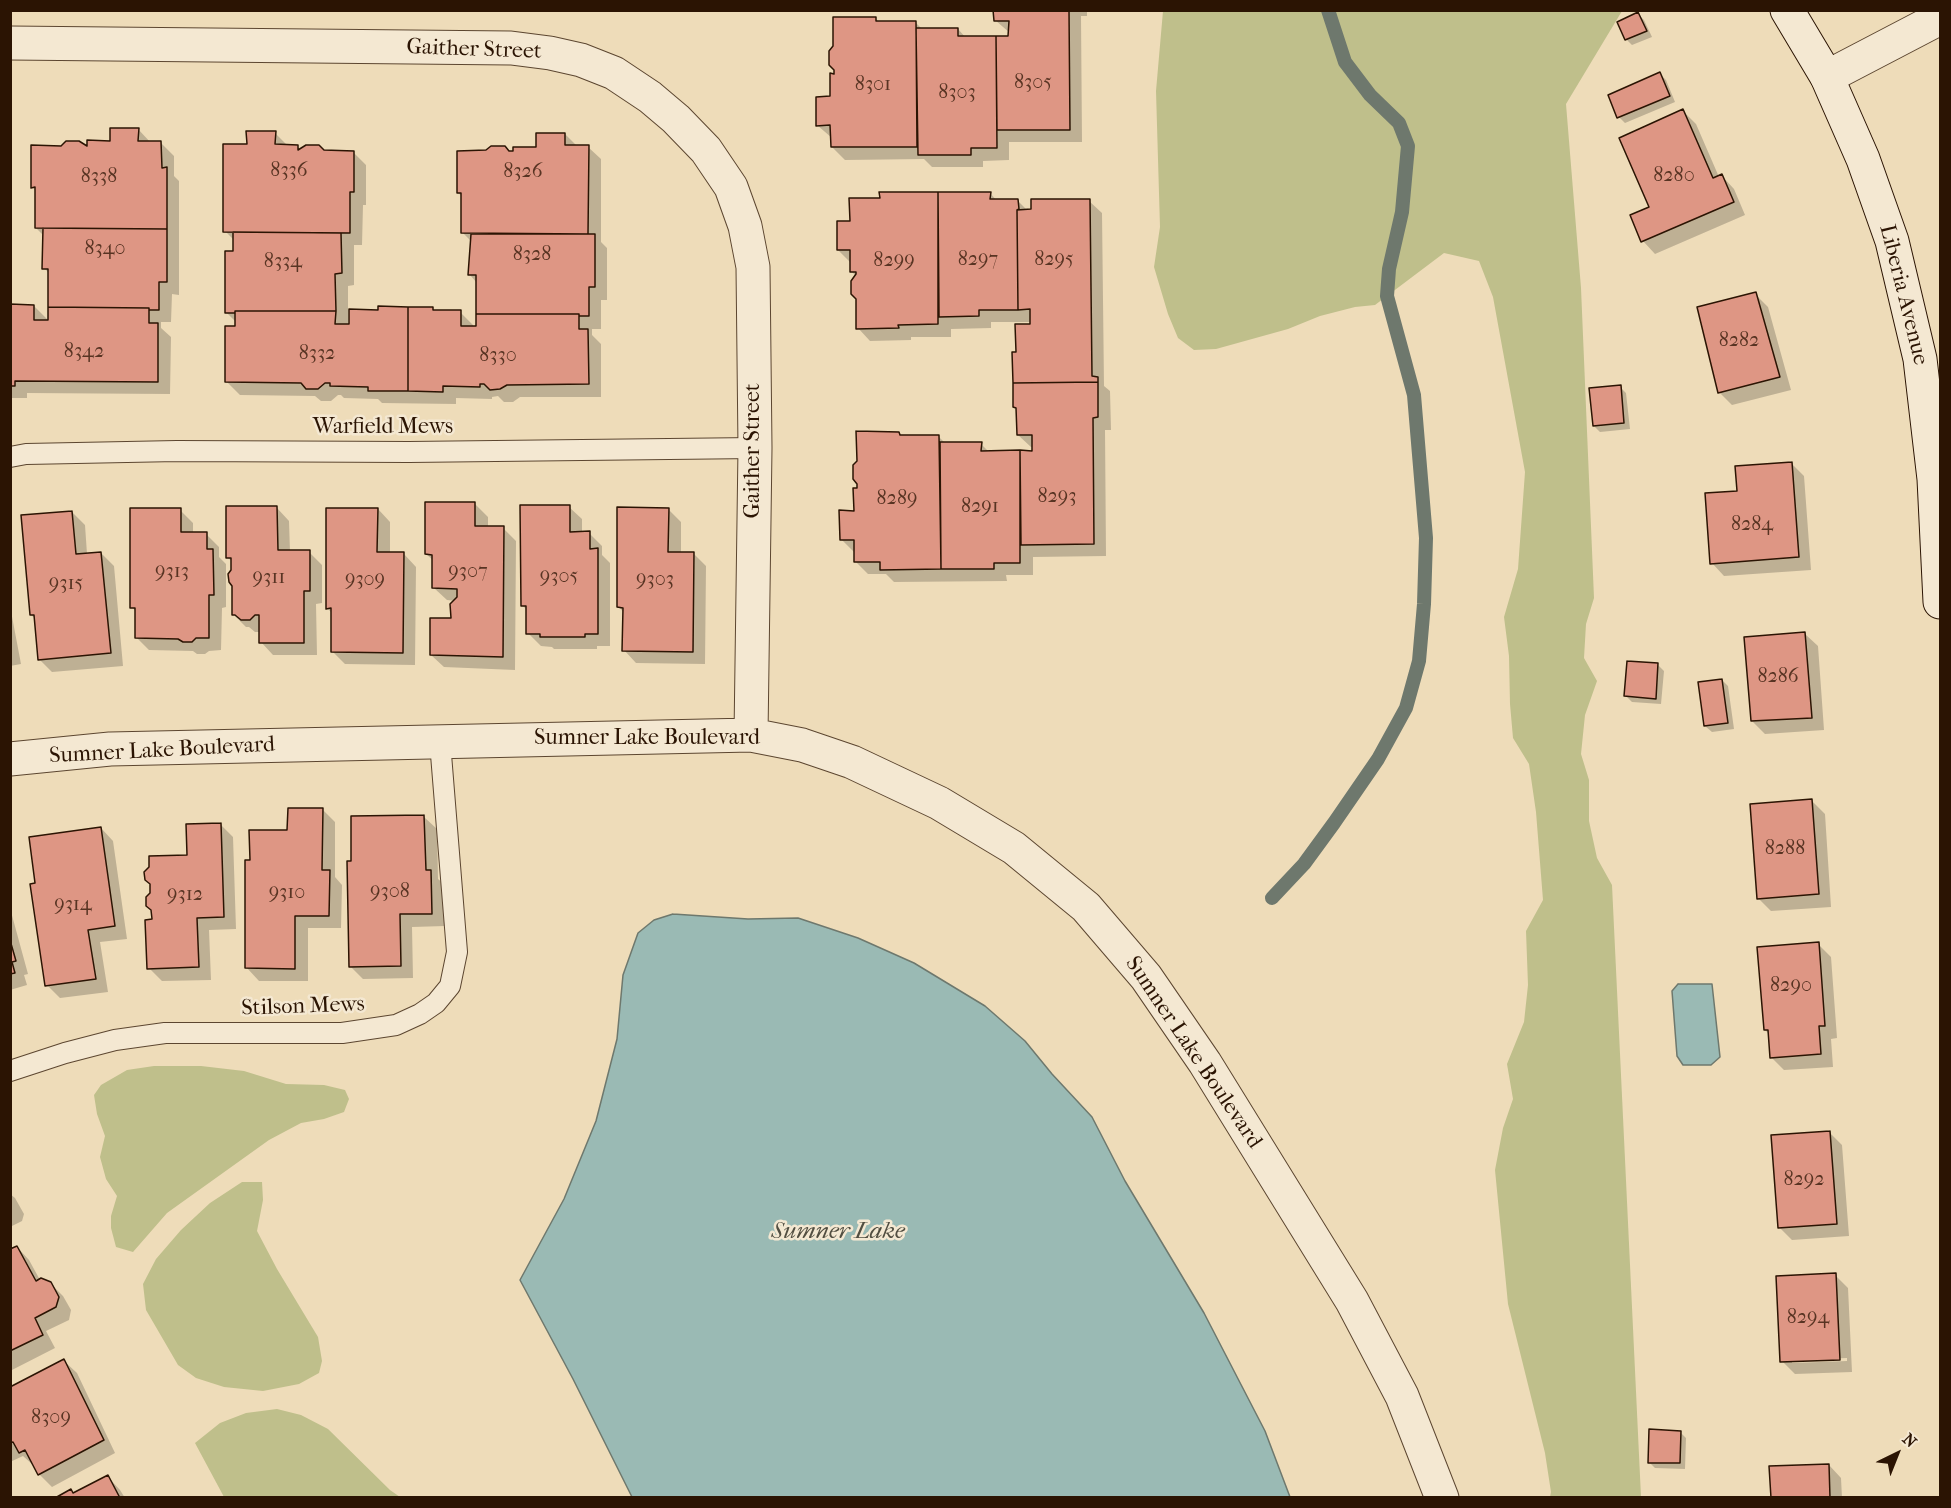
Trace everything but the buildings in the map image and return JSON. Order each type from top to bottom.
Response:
[{"type":"street","name":"Liberia Avenue","points":[[1787,10],[1827,77],[1863,159],[1893,241],[1920,359],[1937,479],[1941,602]]},
{"type":"street","points":[[1827,77],[1941,18]]},
{"type":"street","name":"Gaither Street","points":[[10,43],[511,48],[580,60],[614,73],[650,96],[676,119],[705,150],[731,187],[745,226],[753,267],[755,448],[751,735]]},
{"type":"street","name":"Sumner Lake Boulevard","points":[[10,759],[110,749],[751,735],[802,745],[852,762],[939,803],[1014,848],[1086,907],[1146,977],[1192,1043],[1352,1301],[1402,1396],[1442,1497]]},
{"type":"lane","name":"Warfield Mews","points":[[10,457],[26,454],[177,451],[409,452],[755,448]]},
{"type":"lane","name":"Stilson Mews","points":[[10,1071],[115,1040],[165,1033],[342,1033],[396,1025],[420,1014],[436,1003],[450,986],[458,952],[441,742]]},
{"type":"green space","points":[[1163,11],[1622,11],[1566,104],[1581,288],[1594,598],[1586,624],[1584,658],[1597,681],[1585,715],[1581,754],[1589,780],[1589,821],[1597,858],[1612,885],[1641,1497],[1550,1497],[1545,1453],[1508,1304],[1495,1170],[1503,1128],[1513,1099],[1507,1064],[1524,1022],[1528,985],[1526,931],[1543,900],[1536,812],[1529,764],[1513,738],[1509,656],[1504,617],[1518,569],[1525,472],[1493,297],[1479,261],[1444,253],[1375,305],[1355,307],[1320,316],[1288,329],[1216,349],[1194,350],[1178,338],[1154,267],[1160,227],[1156,91]]},
{"type":"green space","points":[[154,1066],[201,1066],[244,1071],[286,1084],[324,1085],[345,1090],[349,1099],[344,1112],[324,1119],[301,1123],[269,1140],[167,1213],[133,1252],[116,1247],[111,1228],[111,1216],[117,1196],[106,1179],[100,1157],[105,1136],[97,1114],[94,1095],[101,1085],[127,1070]]},
{"type":"green space","points":[[242,1182],[262,1182],[263,1200],[257,1231],[318,1337],[322,1361],[319,1373],[299,1384],[263,1391],[224,1387],[196,1378],[178,1365],[146,1310],[143,1284],[156,1259],[181,1230],[210,1203]]},
{"type":"green space","points":[[277,1409],[301,1415],[328,1429],[400,1497],[224,1497],[195,1443],[220,1423],[246,1413]]},
{"type":"water","name":"Sumner Lake","points":[[673,914],[748,919],[798,918],[858,938],[914,963],[985,1006],[1025,1041],[1092,1117],[1125,1181],[1204,1313],[1265,1431],[1290,1497],[632,1497],[520,1280],[564,1199],[596,1121],[617,1039],[623,975],[638,933],[654,920]]},
{"type":"water","points":[[1678,984],[1712,984],[1720,1057],[1711,1065],[1683,1065],[1677,1056],[1672,991]]},
{"type":"waterway","points":[[1272,898],[1304,864],[1334,823],[1378,759],[1406,708],[1419,661],[1424,604],[1426,538],[1414,395],[1387,296],[1389,269],[1402,212],[1408,146],[1399,123],[1370,95],[1345,62],[1328,10]]}]
